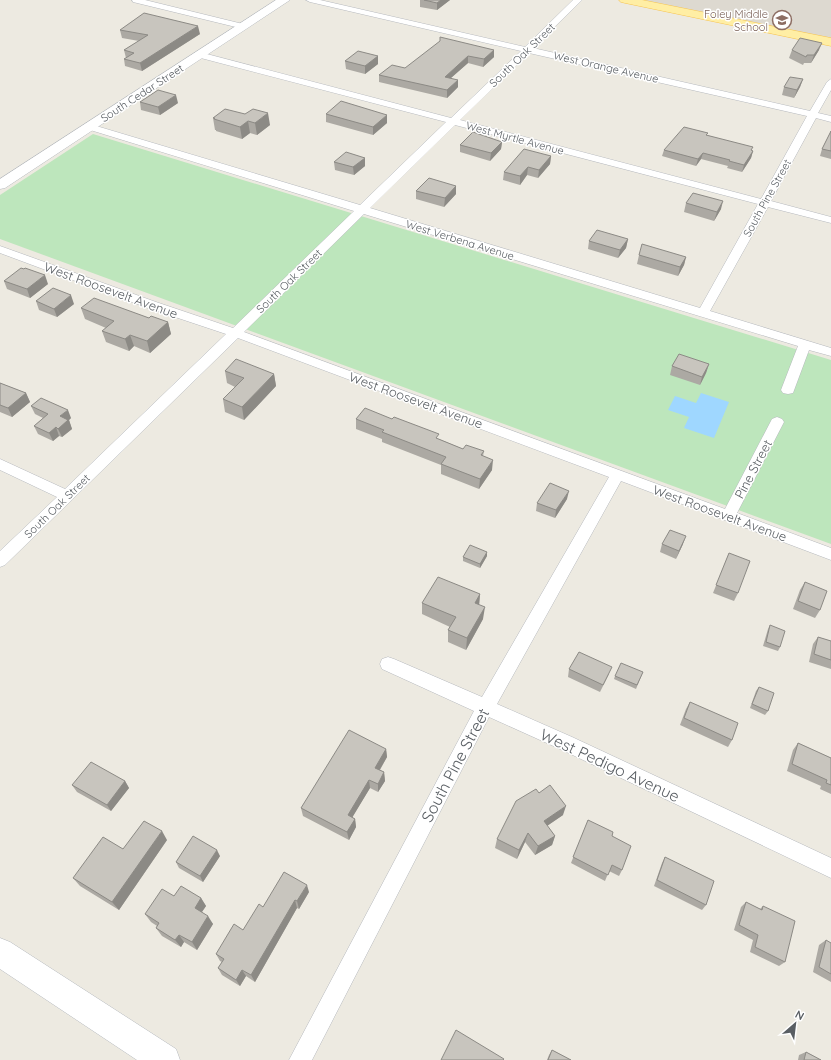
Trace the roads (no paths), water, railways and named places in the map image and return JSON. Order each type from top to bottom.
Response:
[{"type":"main road","points":[[625,0],[831,42]]},
{"type":"street","points":[[136,0],[244,27]]},
{"type":"street","name":"South Cedar Street","points":[[0,185],[284,0]]},
{"type":"street","name":"West Orange Avenue","points":[[310,0],[831,119]]},
{"type":"street","name":"South Oak Street","points":[[0,561],[578,0]]},
{"type":"street","name":"West Myrtle Avenue","points":[[200,55],[831,220]]},
{"type":"street","name":"South Pine Street","points":[[703,314],[831,82]]},
{"type":"street","name":"West Verbena Avenue","points":[[90,127],[831,352]]},
{"type":"street","name":"West Roosevelt Avenue","points":[[0,249],[152,305],[236,333],[831,554]]},
{"type":"street","points":[[788,390],[805,344]]},
{"type":"street","name":"Pine Street","points":[[728,516],[777,422]]},
{"type":"street","points":[[0,464],[68,496]]},
{"type":"street","name":"South Pine Street","points":[[300,1060],[485,708],[617,475]]},
{"type":"street","name":"West Pedigo Avenue","points":[[388,664],[573,747],[831,868]]},
{"type":"street","points":[[0,952],[165,1060]]},
{"type":"water","points":[[701,393],[729,402],[714,438],[684,428],[689,417],[668,410],[675,396],[696,403]]},
{"type":"place","name":"Foley Middle School","points":[[782,20]]}]
